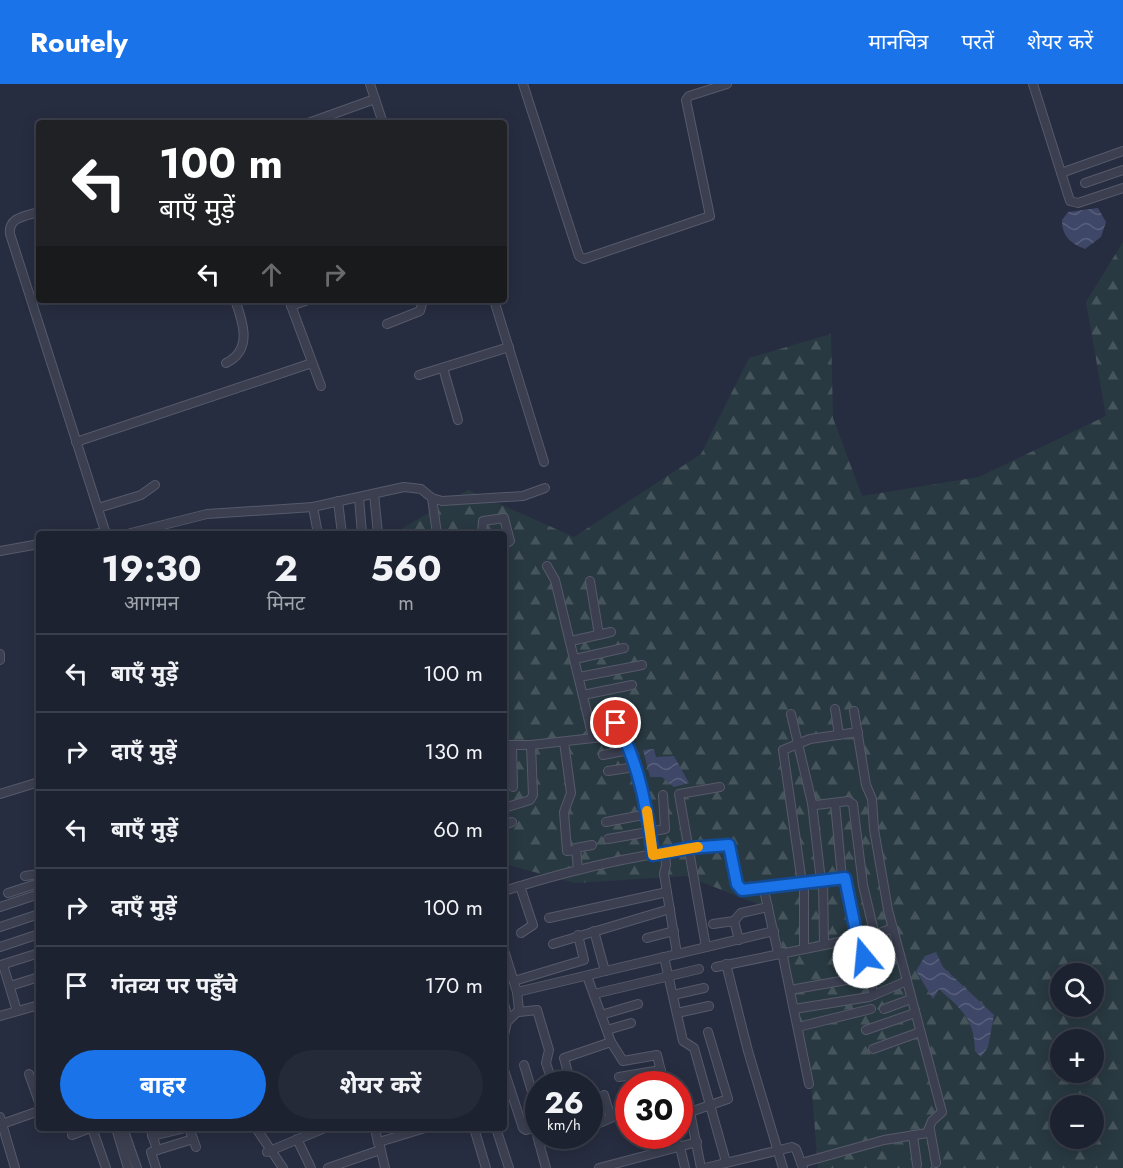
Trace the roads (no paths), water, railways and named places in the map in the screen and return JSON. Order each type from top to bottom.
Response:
[{"type":"street","points":[[370,84],[381,120]]},
{"type":"street","points":[[523,84],[579,256],[584,259],[710,216],[712,213],[686,99],[688,96],[727,84]]},
{"type":"street","points":[[1033,84],[1072,202],[1123,189]]},
{"type":"street","points":[[316,120],[375,99]]},
{"type":"street","points":[[1061,173],[1123,151]]},
{"type":"street","points":[[1085,183],[1123,170]]},
{"type":"street","points":[[36,213],[15,220],[10,230],[105,531]]},
{"type":"street","points":[[226,363],[237,356],[244,338],[244,325],[236,303]]},
{"type":"street","points":[[290,303],[321,386]]},
{"type":"street","points":[[387,324],[420,311],[422,303]]},
{"type":"street","points":[[495,303],[544,462]]},
{"type":"street","points":[[419,375],[509,347]]},
{"type":"street","points":[[76,442],[312,363]]},
{"type":"street","points":[[443,368],[458,420]]},
{"type":"street","points":[[98,508],[141,495],[155,485]]},
{"type":"street","points":[[139,531],[207,514],[313,507],[411,487],[421,489],[432,498],[453,501],[523,496],[545,488]]},
{"type":"street","points":[[374,494],[378,531]]},
{"type":"street","points":[[359,498],[362,531]]},
{"type":"street","points":[[432,498],[437,531]]},
{"type":"street","points":[[338,501],[342,531]]},
{"type":"street","points":[[313,507],[317,531]]},
{"type":"street","points":[[482,531],[483,521],[504,518],[510,541],[507,543]]},
{"type":"street","points":[[0,550],[36,544]]},
{"type":"street","points":[[547,566],[555,580],[593,738]]},
{"type":"street","points":[[590,581],[600,635]]},
{"type":"street","points":[[571,640],[611,632]]},
{"type":"street","points":[[575,658],[624,648]]},
{"type":"street","points":[[0,654],[0,660]]},
{"type":"street","points":[[579,677],[642,665]]},
{"type":"street","points":[[583,695],[632,685]]},
{"type":"street","points":[[835,709],[839,735]]},
{"type":"street","points":[[854,711],[866,785],[872,799],[876,840],[893,928],[941,1108],[940,1115],[932,1121],[930,1130],[936,1163]]},
{"type":"street","points":[[792,714],[812,803],[822,880],[824,944]]},
{"type":"street","points":[[590,726],[616,723],[635,766],[648,814],[653,855]]},
{"type":"street","points":[[804,948],[803,883],[783,750],[800,742],[858,732]]},
{"type":"street","points":[[513,787],[508,745],[531,745],[620,735]]},
{"type":"street","points":[[564,742],[571,793],[564,809],[565,843],[567,850],[592,845]]},
{"type":"street","points":[[507,807],[532,798],[531,745]]},
{"type":"street","points":[[603,755],[629,750]]},
{"type":"street","points":[[608,771],[635,766]]},
{"type":"street","points":[[0,794],[36,783]]},
{"type":"street","points":[[706,947],[679,793],[720,787]]},
{"type":"street","points":[[608,839],[650,833],[666,827],[663,795]]},
{"type":"street","points":[[812,803],[848,801],[853,804],[863,885],[884,974]]},
{"type":"street","points":[[835,803],[842,878]]},
{"type":"street","points":[[606,822],[648,814]]},
{"type":"street","points":[[507,890],[578,869],[689,848],[729,845],[739,889],[760,886],[765,889],[822,880],[846,879],[858,937],[874,995]]},
{"type":"street","points":[[575,850],[578,869]]},
{"type":"street","points":[[665,852],[664,874],[677,954]]},
{"type":"street","points":[[19,901],[12,892],[36,884]]},
{"type":"street","points":[[520,886],[533,925],[531,929],[520,933]]},
{"type":"street","points":[[765,889],[790,990],[809,1084]]},
{"type":"street","points":[[549,918],[667,892]]},
{"type":"street","points":[[0,907],[36,895]]},
{"type":"street","points":[[713,924],[734,921],[741,913],[768,907]]},
{"type":"street","points":[[553,944],[670,909]]},
{"type":"street","points":[[0,927],[36,915]]},
{"type":"street","points":[[734,921],[739,940]]},
{"type":"street","points":[[716,967],[780,952],[874,935],[893,928]]},
{"type":"street","points":[[594,931],[605,972]]},
{"type":"street","points":[[648,938],[674,931]]},
{"type":"street","points":[[517,992],[774,931]]},
{"type":"street","points":[[0,947],[36,935]]},
{"type":"street","points":[[514,981],[584,960],[578,935]]},
{"type":"street","points":[[17,1011],[2,965],[36,954]]},
{"type":"street","points":[[664,957],[683,1041],[693,1048],[709,1105],[721,1165]]},
{"type":"street","points":[[507,959],[517,992],[519,1012]]},
{"type":"street","points":[[726,964],[748,1051],[783,1168]]},
{"type":"street","points":[[594,994],[699,969]]},
{"type":"street","points":[[587,976],[611,1042],[623,1061],[657,1055],[661,1070],[655,1071]]},
{"type":"street","points":[[790,990],[869,976]]},
{"type":"street","points":[[10,986],[36,977]]},
{"type":"street","points":[[794,1008],[874,995],[907,981]]},
{"type":"street","points":[[673,995],[704,988]]},
{"type":"street","points":[[884,1010],[911,999]]},
{"type":"street","points":[[602,1015],[638,1004]]},
{"type":"street","points":[[0,1017],[36,1006]]},
{"type":"street","points":[[677,1013],[709,1006]]},
{"type":"street","points":[[798,1027],[871,1009]]},
{"type":"street","points":[[507,1019],[519,1012],[537,1010],[549,1050],[546,1063],[549,1071]]},
{"type":"street","points":[[866,1030],[915,1013]]},
{"type":"street","points":[[607,1030],[631,1023]]},
{"type":"street","points":[[708,1032],[728,1099],[690,1112],[703,1168],[794,1148],[802,1165],[930,1130]]},
{"type":"street","points":[[873,1049],[920,1032]]},
{"type":"street","points":[[566,1071],[564,1058],[611,1042]]},
{"type":"street","points":[[524,1065],[526,1071]]},
{"type":"street","points":[[28,1074],[36,1087]]},
{"type":"street","points":[[507,1079],[523,1128],[525,1128]]},
{"type":"street","points":[[603,1121],[611,1118],[604,1095]]},
{"type":"street","points":[[15,1168],[1,1120],[36,1112]]},
{"type":"street","points":[[72,1135],[83,1131]]},
{"type":"street","points":[[92,1131],[106,1168]]},
{"type":"street","points":[[117,1131],[128,1168]]},
{"type":"street","points":[[124,1131],[136,1168]]},
{"type":"street","points":[[156,1168],[151,1152],[195,1143],[189,1131]]},
{"type":"street","points":[[253,1131],[283,1168]]},
{"type":"street","points":[[258,1131],[278,1168]]},
{"type":"street","points":[[269,1151],[317,1131]]},
{"type":"street","points":[[376,1131],[385,1168]]},
{"type":"street","points":[[328,1168],[417,1131]]},
{"type":"street","points":[[475,1131],[486,1168]]},
{"type":"street","points":[[497,1131],[509,1168]]},
{"type":"street","points":[[151,1132],[157,1150]]},
{"type":"street","points":[[913,1135],[917,1165]]},
{"type":"street","points":[[297,1139],[311,1168]]},
{"type":"street","points":[[693,1143],[697,1142]]},
{"type":"street","points":[[541,1149],[546,1168]]},
{"type":"street","points":[[599,1168],[672,1149]]},
{"type":"street","points":[[680,1149],[685,1168]]},
{"type":"water","points":[[1098,208],[1106,222],[1101,237],[1085,249],[1068,238],[1063,230],[1062,220],[1068,212]]},
{"type":"water","points":[[654,749],[656,757],[674,756],[689,783],[674,787],[662,777],[650,777],[643,750]]},
{"type":"water","points":[[936,952],[943,967],[994,1015],[988,1047],[981,1057],[975,1051],[972,1030],[965,1015],[939,989],[933,999],[916,971],[925,956]]}]
